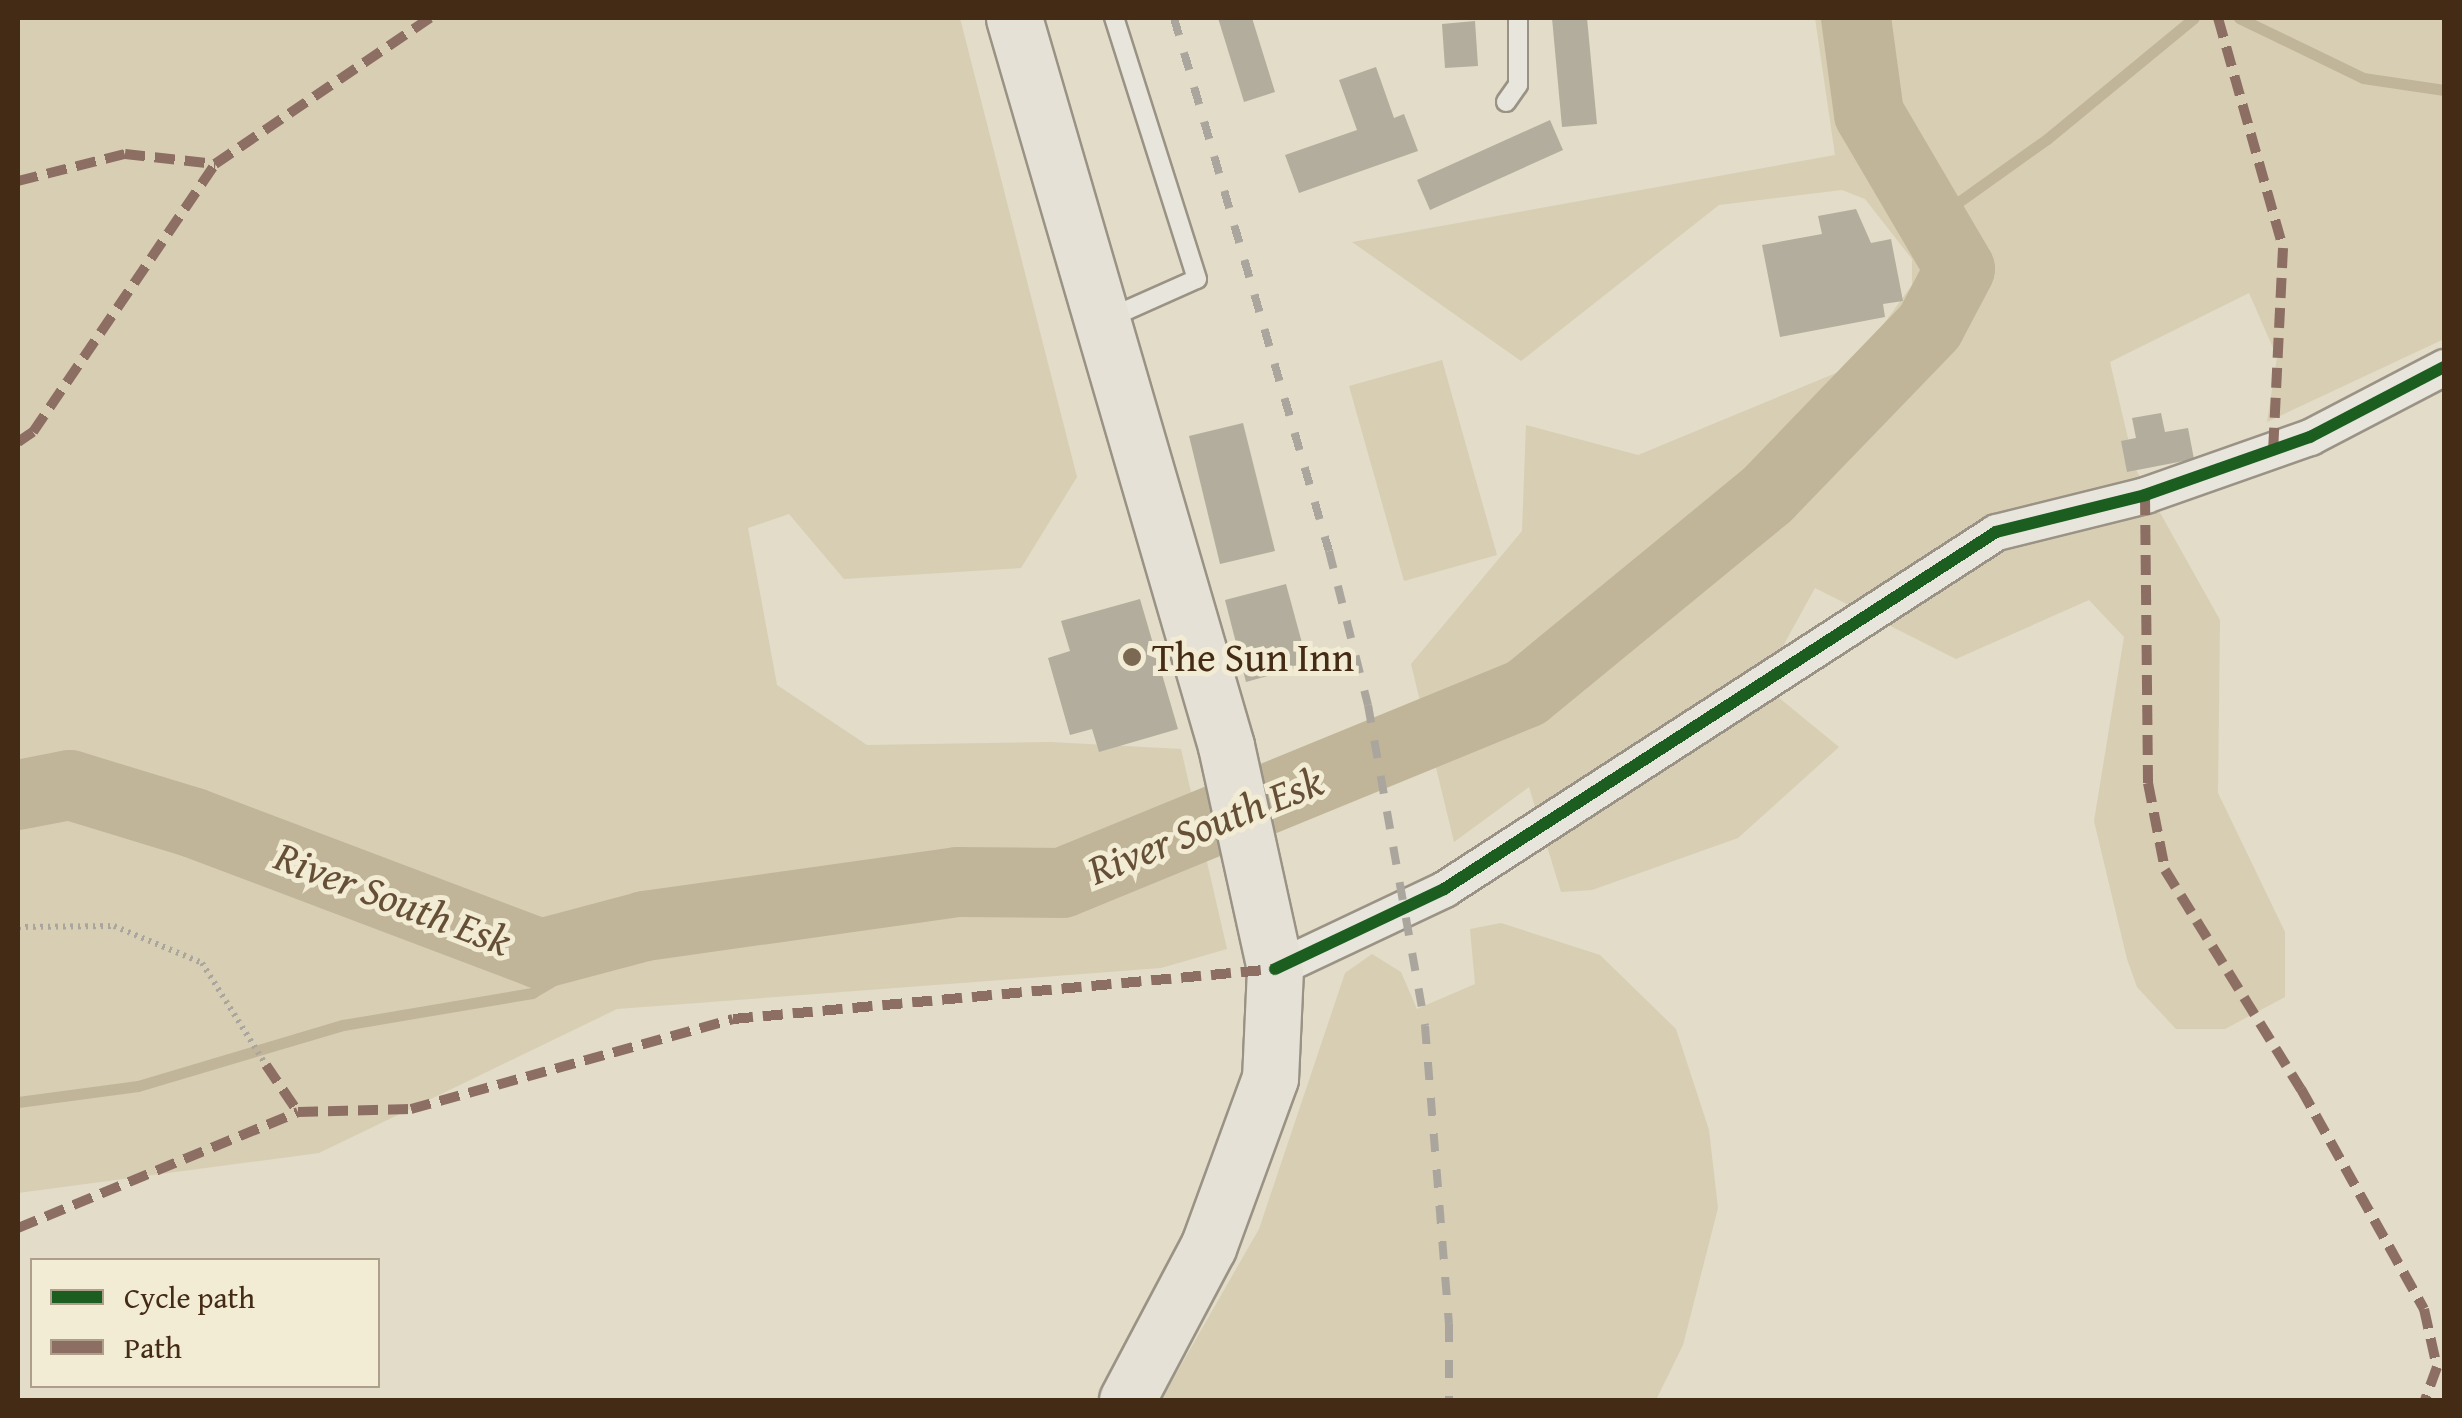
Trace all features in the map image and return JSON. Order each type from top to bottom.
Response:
[{"type":"main road","points":[[1014,18],[1226,746],[1275,969],[1270,1078],[1208,1247],[1127,1400]]},
{"type":"street","points":[[1275,969],[1444,889],[1996,532],[2144,495],[2310,437],[2444,367]]},
{"type":"lane","points":[[1102,321],[1197,278],[1114,18]]},
{"type":"lane","points":[[1506,102],[1518,85],[1518,18]]},
{"type":"path","points":[[18,927],[114,926],[202,963],[266,1065]]},
{"type":"shaded area","points":[[18,18],[960,18],[1077,477],[1021,568],[844,579],[789,514],[748,528],[777,685],[867,745],[1051,742],[1181,749],[1227,949],[1161,968],[617,1009],[319,1153],[18,1193]]},
{"type":"shaded area","points":[[1815,18],[2444,18],[2444,339],[2267,422],[2277,357],[2249,293],[2110,362],[2135,468],[2220,620],[2218,793],[2285,932],[2285,997],[2225,1029],[2176,1029],[2137,987],[2127,959],[2094,821],[2124,637],[2089,600],[1956,659],[1815,588],[1762,684],[1839,747],[1738,838],[1592,890],[1561,892],[1529,787],[1454,842],[1411,664],[1522,531],[1526,425],[1638,455],[1853,366],[1912,285],[1912,259],[1865,199],[1842,190],[1719,205],[1521,361],[1352,242],[1835,155]]},
{"type":"shaded area","points":[[1442,360],[1497,555],[1404,581],[1349,386]]},
{"type":"shaded area","points":[[1501,923],[1600,955],[1676,1029],[1709,1130],[1718,1208],[1683,1345],[1656,1400],[1161,1400],[1259,1229],[1345,973],[1372,954],[1401,972],[1417,1009],[1475,984],[1470,929]]},
{"type":"building","points":[[1218,18],[1252,18],[1275,92],[1244,102]]},
{"type":"building","points":[[1552,18],[1587,18],[1597,124],[1562,127]]},
{"type":"building","points":[[1475,21],[1478,66],[1445,68],[1442,24]]},
{"type":"building","points":[[1376,67],[1394,118],[1404,114],[1418,151],[1299,193],[1285,155],[1357,130],[1339,80]]},
{"type":"building","points":[[1550,120],[1563,150],[1430,210],[1417,180]]},
{"type":"building","points":[[1856,209],[1871,243],[1891,239],[1903,301],[1883,304],[1885,317],[1780,337],[1762,245],[1822,234],[1818,216]]},
{"type":"building","points":[[2161,413],[2165,432],[2188,428],[2194,459],[2127,472],[2121,441],[2136,438],[2132,418]]},
{"type":"building","points":[[1243,423],[1275,551],[1220,564],[1189,436]]},
{"type":"building","points":[[1286,584],[1308,665],[1246,682],[1225,600]]},
{"type":"building","points":[[1140,599],[1178,729],[1099,752],[1092,729],[1070,735],[1048,658],[1070,651],[1061,621]]},
{"type":"waterway","name":"River South Esk","points":[[18,795],[70,785],[194,823],[540,954],[645,926],[957,882],[1062,883],[1526,693],[1768,494],[1930,326],[1960,269],[1869,114],[1856,18]]},
{"type":"waterway","points":[[1932,221],[2047,139],[2194,18]]},
{"type":"waterway","points":[[2239,18],[2363,78],[2444,90]]},
{"type":"waterway","points":[[18,1102],[138,1086],[343,1025],[532,993],[645,926]]},
{"type":"railway","points":[[1174,18],[1329,551],[1368,705],[1425,1026],[1449,1324],[1449,1400]]},
{"type":"marked path","points":[[18,181],[125,154],[215,164],[430,18]]},
{"type":"marked path","points":[[2218,18],[2283,248],[2273,450]]},
{"type":"marked path","points":[[18,442],[33,432],[215,164]]},
{"type":"marked path","points":[[2145,495],[2148,783],[2165,870],[2301,1089],[2424,1309],[2437,1367],[2425,1400]]},
{"type":"marked path","points":[[266,1065],[298,1112],[411,1109],[733,1019],[1275,969]]},
{"type":"marked path","points":[[18,1228],[298,1112]]},
{"type":"cycle path","points":[[1275,969],[1444,889],[1996,532],[2145,495],[2310,437],[2444,367]]},
{"type":"place","name":"The Sun Inn","points":[[1132,657]]}]
